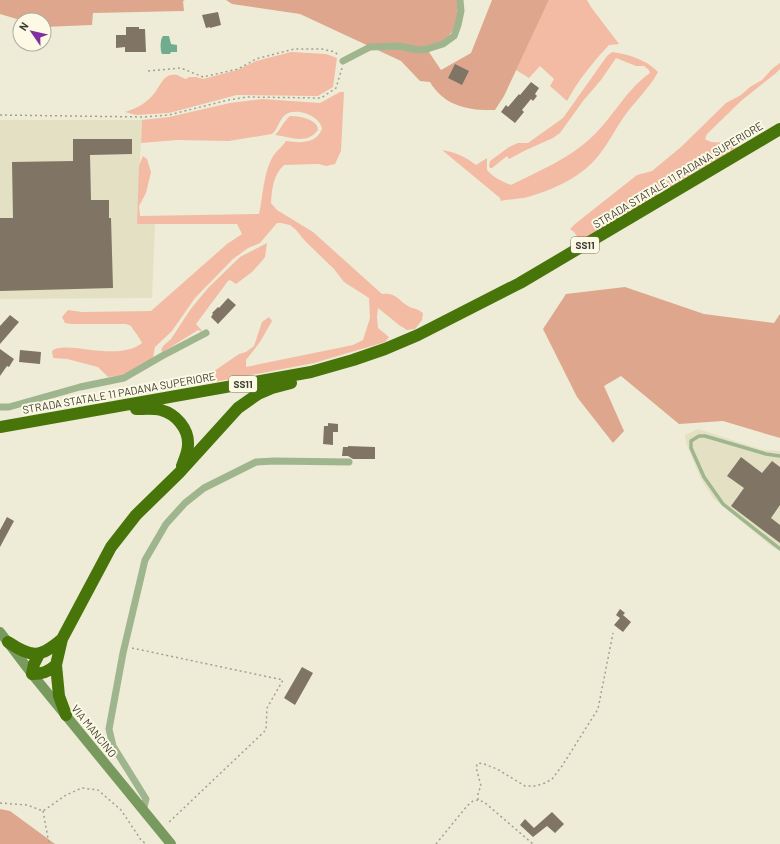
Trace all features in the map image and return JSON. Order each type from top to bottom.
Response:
[{"type":"highway","name":"STRADA STATALE 11 PADANA SUPERIORE","points":[[0,427],[311,372],[385,349],[418,335],[520,283],[780,130]]},
{"type":"highway","points":[[66,715],[60,696],[56,665],[62,639],[103,560],[119,535],[136,515],[179,473],[238,408],[258,394],[272,388],[353,367],[385,349]]},
{"type":"highway","points":[[99,410],[162,410],[174,416],[182,424],[187,434],[188,445],[186,456],[179,473]]},
{"type":"highway","points":[[0,422],[24,423]]},
{"type":"highway","points":[[8,642],[21,651],[39,654],[50,650],[62,639]]},
{"type":"highway","points":[[39,654],[34,664],[32,674],[43,674],[56,665]]},
{"type":"main road","name":"VIA MANCINO","points":[[0,632],[32,674],[171,844]]},
{"type":"street","points":[[344,61],[370,47],[399,46],[418,50],[443,44],[454,36],[461,11],[460,0]]},
{"type":"street","points":[[0,407],[9,406],[80,387],[124,378],[206,333]]},
{"type":"street","points":[[143,811],[146,799],[113,746],[109,729],[123,653],[145,560],[166,524],[185,503],[204,488],[256,462],[349,462]]},
{"type":"lane","points":[[780,456],[766,454],[705,436],[699,436],[691,441],[691,448],[704,477],[723,504],[780,549]]},
{"type":"path","points":[[0,115],[144,117],[169,115],[228,100],[247,97],[322,98],[336,88],[344,61],[335,52],[322,49],[294,49],[256,59],[238,69],[203,77],[181,68],[148,71]]},
{"type":"path","points":[[478,800],[480,786],[476,767],[478,763],[497,769],[525,786],[535,786],[552,779],[562,766],[598,709],[613,633]]},
{"type":"path","points":[[123,653],[133,647],[282,680],[267,708],[266,730],[159,830]]},
{"type":"path","points":[[43,811],[66,795],[82,788],[98,790],[121,810],[141,840],[146,844]]},
{"type":"path","points":[[436,844],[467,806],[473,801],[478,800],[484,802],[533,844]]},
{"type":"path","points":[[0,802],[27,805],[43,811]]},
{"type":"path","points":[[43,811],[48,844]]},
{"type":"shaded area","points":[[0,0],[185,0],[183,1],[184,11],[93,13],[92,25],[52,27],[52,12],[12,12],[12,18],[0,14]]},
{"type":"shaded area","points":[[226,0],[458,0],[457,17],[448,37],[442,42],[425,46],[441,70],[471,53],[492,0],[549,0],[504,96],[495,110],[485,110],[467,108],[450,102],[442,97],[430,82],[420,81],[401,61],[300,14],[232,4]]},
{"type":"shaded area","points":[[549,0],[587,0],[619,44],[609,45],[603,51],[581,78],[567,101],[550,86],[554,79],[540,66],[529,78],[516,70]]},
{"type":"shaded area","points":[[163,36],[169,36],[171,44],[177,45],[177,52],[162,54],[161,40]]},
{"type":"shaded area","points":[[291,52],[326,54],[337,58],[333,87],[318,96],[237,95],[169,113],[136,115],[125,112],[139,106],[153,95],[168,76],[177,75],[186,79],[189,77],[196,77],[203,79],[237,70],[256,61]]},
{"type":"shaded area","points":[[612,52],[637,58],[658,72],[623,118],[597,158],[585,169],[570,179],[554,188],[528,197],[501,201],[500,198],[442,150],[460,155],[476,165],[487,158],[487,170],[498,179],[511,185],[566,157],[586,142],[602,127],[634,87],[650,73],[649,70],[644,66],[636,66],[616,58],[560,133],[553,138],[509,159],[507,156],[492,168],[489,166],[490,161],[509,147],[518,143],[528,143],[563,118],[607,56]]},
{"type":"shaded area","points":[[780,63],[780,69],[776,73],[741,101],[707,134],[705,139],[713,142],[721,142],[737,137],[738,151],[582,244],[574,232],[570,229],[575,224],[637,175],[652,171],[681,147],[726,103],[741,95],[750,87],[762,80]]},
{"type":"shaded area","points":[[340,92],[344,92],[341,151],[335,164],[326,166],[319,164],[284,165],[277,173],[275,178],[271,203],[277,210],[313,232],[382,294],[394,295],[408,306],[423,313],[422,320],[415,329],[407,330],[378,308],[378,328],[389,337],[385,342],[314,363],[209,383],[204,381],[204,378],[239,354],[246,352],[254,346],[262,322],[269,317],[272,321],[260,342],[246,360],[246,367],[353,345],[363,340],[370,318],[369,298],[344,282],[334,269],[290,225],[277,223],[260,243],[248,248],[233,259],[195,298],[172,331],[155,347],[153,358],[125,375],[108,377],[98,367],[67,359],[53,358],[52,351],[59,348],[119,351],[131,349],[142,343],[131,326],[126,324],[71,324],[65,323],[62,317],[68,310],[82,312],[151,311],[227,244],[242,234],[237,224],[137,224],[139,166],[143,156],[147,159],[151,172],[146,193],[139,206],[140,216],[259,214],[267,172],[274,156],[286,141],[302,142],[312,140],[322,129],[317,120],[312,116],[301,112],[295,112],[285,115],[272,134],[229,141],[177,140],[141,143],[142,120],[169,117],[230,103],[263,99],[320,103]]},
{"type":"shaded area","points":[[290,116],[312,121],[317,126],[318,130],[314,135],[304,139],[275,135]]},
{"type":"shaded area","points":[[0,120],[142,120],[137,223],[155,224],[152,298],[0,299]]},
{"type":"shaded area","points":[[267,243],[265,257],[262,261],[252,272],[236,284],[230,280],[228,281],[196,324],[203,332],[198,330],[163,352],[161,351],[163,346],[171,339],[190,310],[208,288],[240,257]]},
{"type":"shaded area","points":[[625,287],[704,314],[774,323],[780,314],[780,438],[723,421],[679,424],[621,376],[604,386],[624,431],[613,443],[577,397],[543,329],[566,294]]},
{"type":"shaded area","points":[[698,429],[763,450],[780,451],[780,551],[771,546],[713,498],[700,477],[686,443],[685,435]]},
{"type":"shaded area","points":[[0,809],[10,811],[55,844],[0,844]]},
{"type":"building","points":[[218,12],[221,25],[206,28],[202,15]]},
{"type":"building","points":[[126,27],[139,27],[139,29],[145,29],[146,52],[125,52],[125,47],[116,48],[116,35],[126,35]]},
{"type":"building","points":[[455,64],[469,71],[462,85],[448,78]]},
{"type":"building","points":[[531,82],[539,88],[535,94],[537,96],[533,101],[531,99],[522,110],[524,112],[515,123],[501,112],[506,105],[508,107],[519,94],[520,95]]},
{"type":"building","points":[[73,139],[132,139],[132,154],[90,155],[91,200],[109,200],[113,288],[0,291],[0,218],[13,218],[12,162],[73,161]]},
{"type":"building","points":[[228,298],[236,305],[218,324],[211,317],[213,314],[212,313]]},
{"type":"building","points":[[10,315],[19,322],[0,344],[0,326]]},
{"type":"building","points":[[0,349],[14,359],[9,367],[7,366],[0,376]]},
{"type":"building","points":[[20,350],[41,352],[40,364],[19,362]]},
{"type":"building","points":[[328,423],[338,424],[338,432],[333,432],[333,445],[323,444],[324,426],[328,426]]},
{"type":"building","points":[[343,447],[375,447],[375,459],[353,459],[348,456],[342,456]]},
{"type":"building","points":[[741,457],[762,473],[772,461],[780,467],[780,505],[771,518],[780,525],[780,543],[731,506],[744,488],[727,476]]},
{"type":"building","points":[[7,517],[14,521],[0,547],[0,530]]},
{"type":"building","points":[[620,609],[625,613],[623,615],[631,622],[623,632],[614,625],[620,618],[616,615]]},
{"type":"building","points":[[302,667],[313,673],[295,705],[284,698]]},
{"type":"building","points":[[552,812],[564,824],[555,833],[547,826],[533,837],[520,825],[525,819],[534,828]]}]
